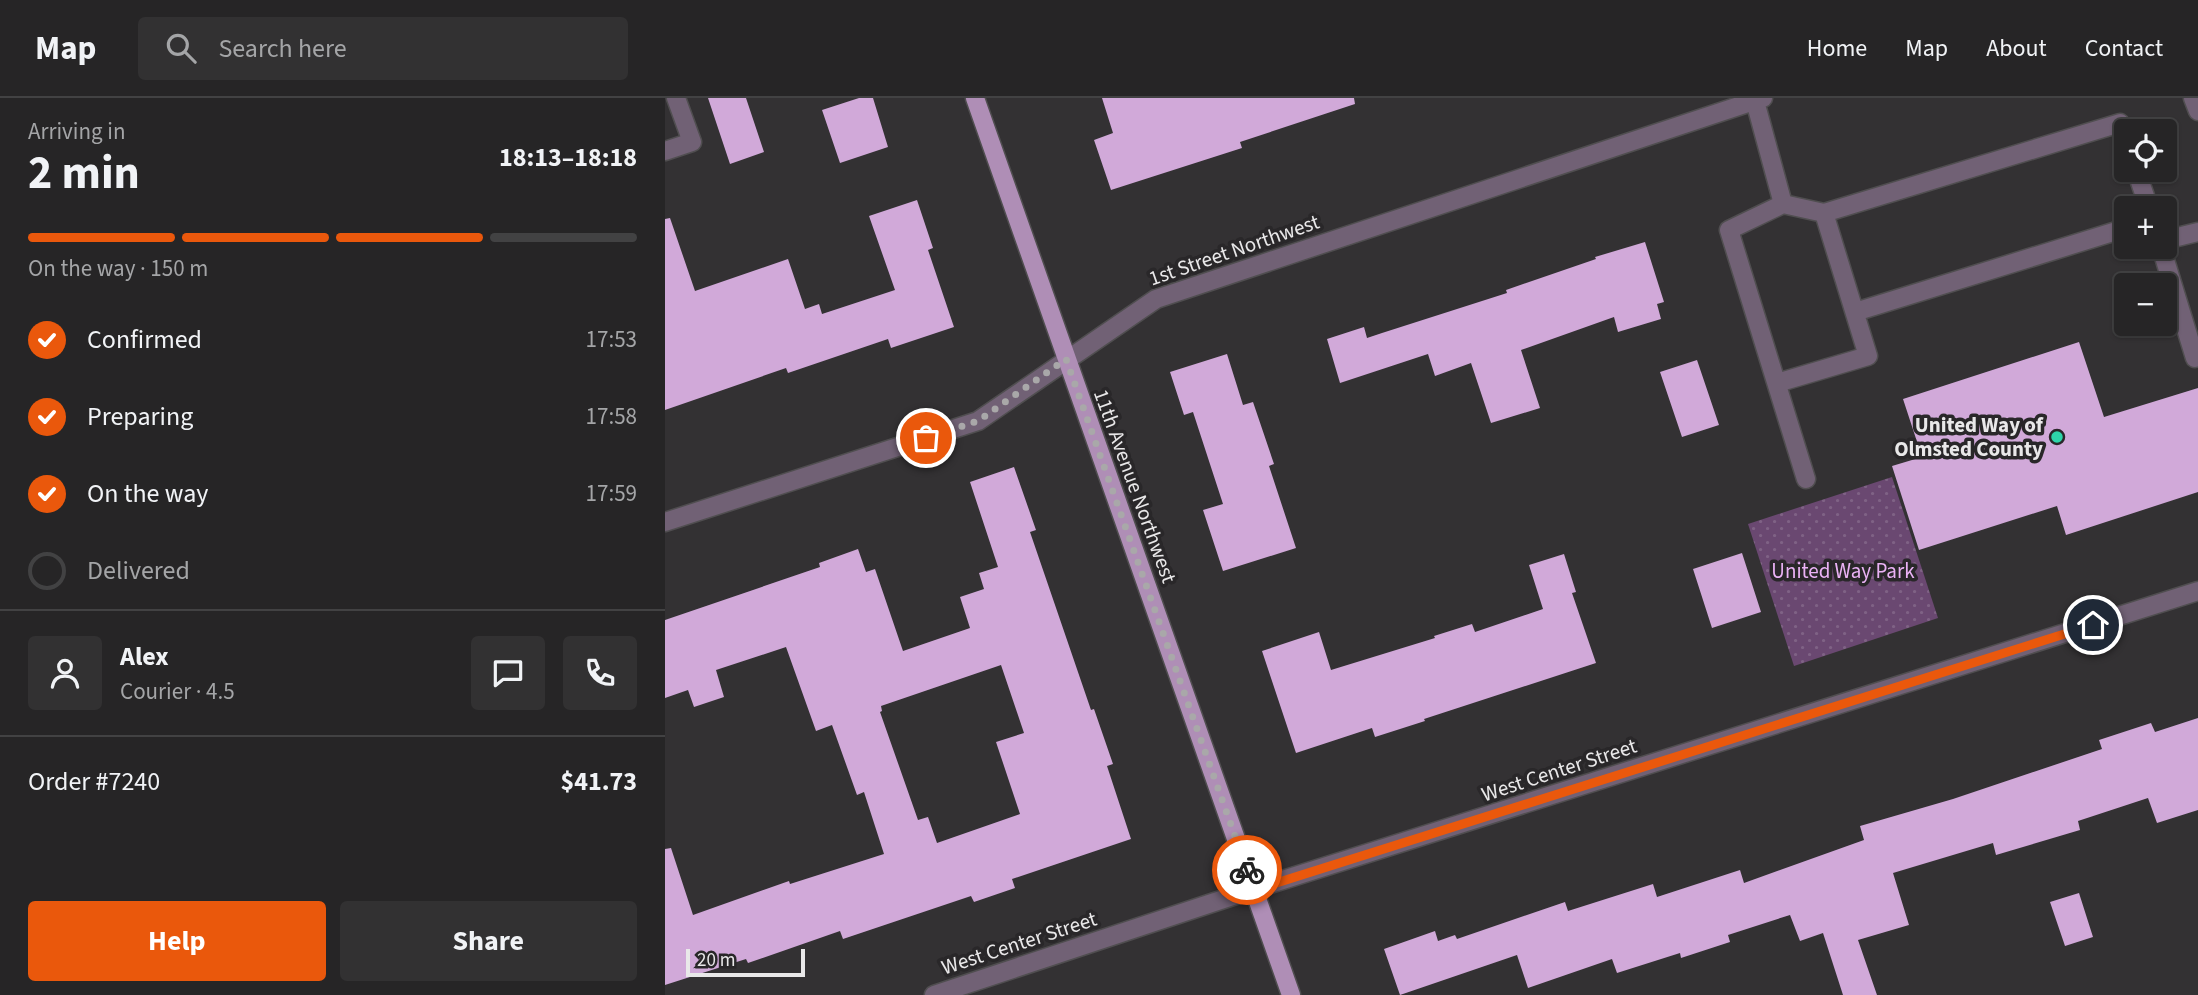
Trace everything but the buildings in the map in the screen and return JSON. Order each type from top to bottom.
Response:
[{"type":"main road","name":"11th Avenue Northwest","points":[[975,98],[1291,995]]},
{"type":"street","points":[[665,151],[692,142],[676,98]]},
{"type":"street","points":[[2193,98],[2198,111]]},
{"type":"street","points":[[1759,99],[1783,204]]},
{"type":"street","name":"1st Street Northwest","points":[[665,522],[978,421],[1156,299],[1759,99]]},
{"type":"street","points":[[1806,479],[1729,230],[1783,204],[1824,212],[2114,125]]},
{"type":"street","points":[[1777,383],[1868,356],[1824,212]]},
{"type":"street","points":[[1855,312],[2114,232]]},
{"type":"street","points":[[2177,237],[2198,232]]},
{"type":"street","points":[[2165,259],[2195,358]]},
{"type":"street","name":"West Center Street","points":[[934,995],[967,990],[1254,890],[2198,591]]},
{"type":"green space","name":"United Way Park","points":[[1892,477],[1938,618],[1794,666],[1748,524]]},
{"type":"way so far","points":[[926,438],[978,421],[1066,359],[1247,870]]},
{"type":"place","name":"United Way of Olmsted County","points":[[2057,437]]},
{"type":"route","points":[[1247,870],[1254,890],[2093,625]]}]
